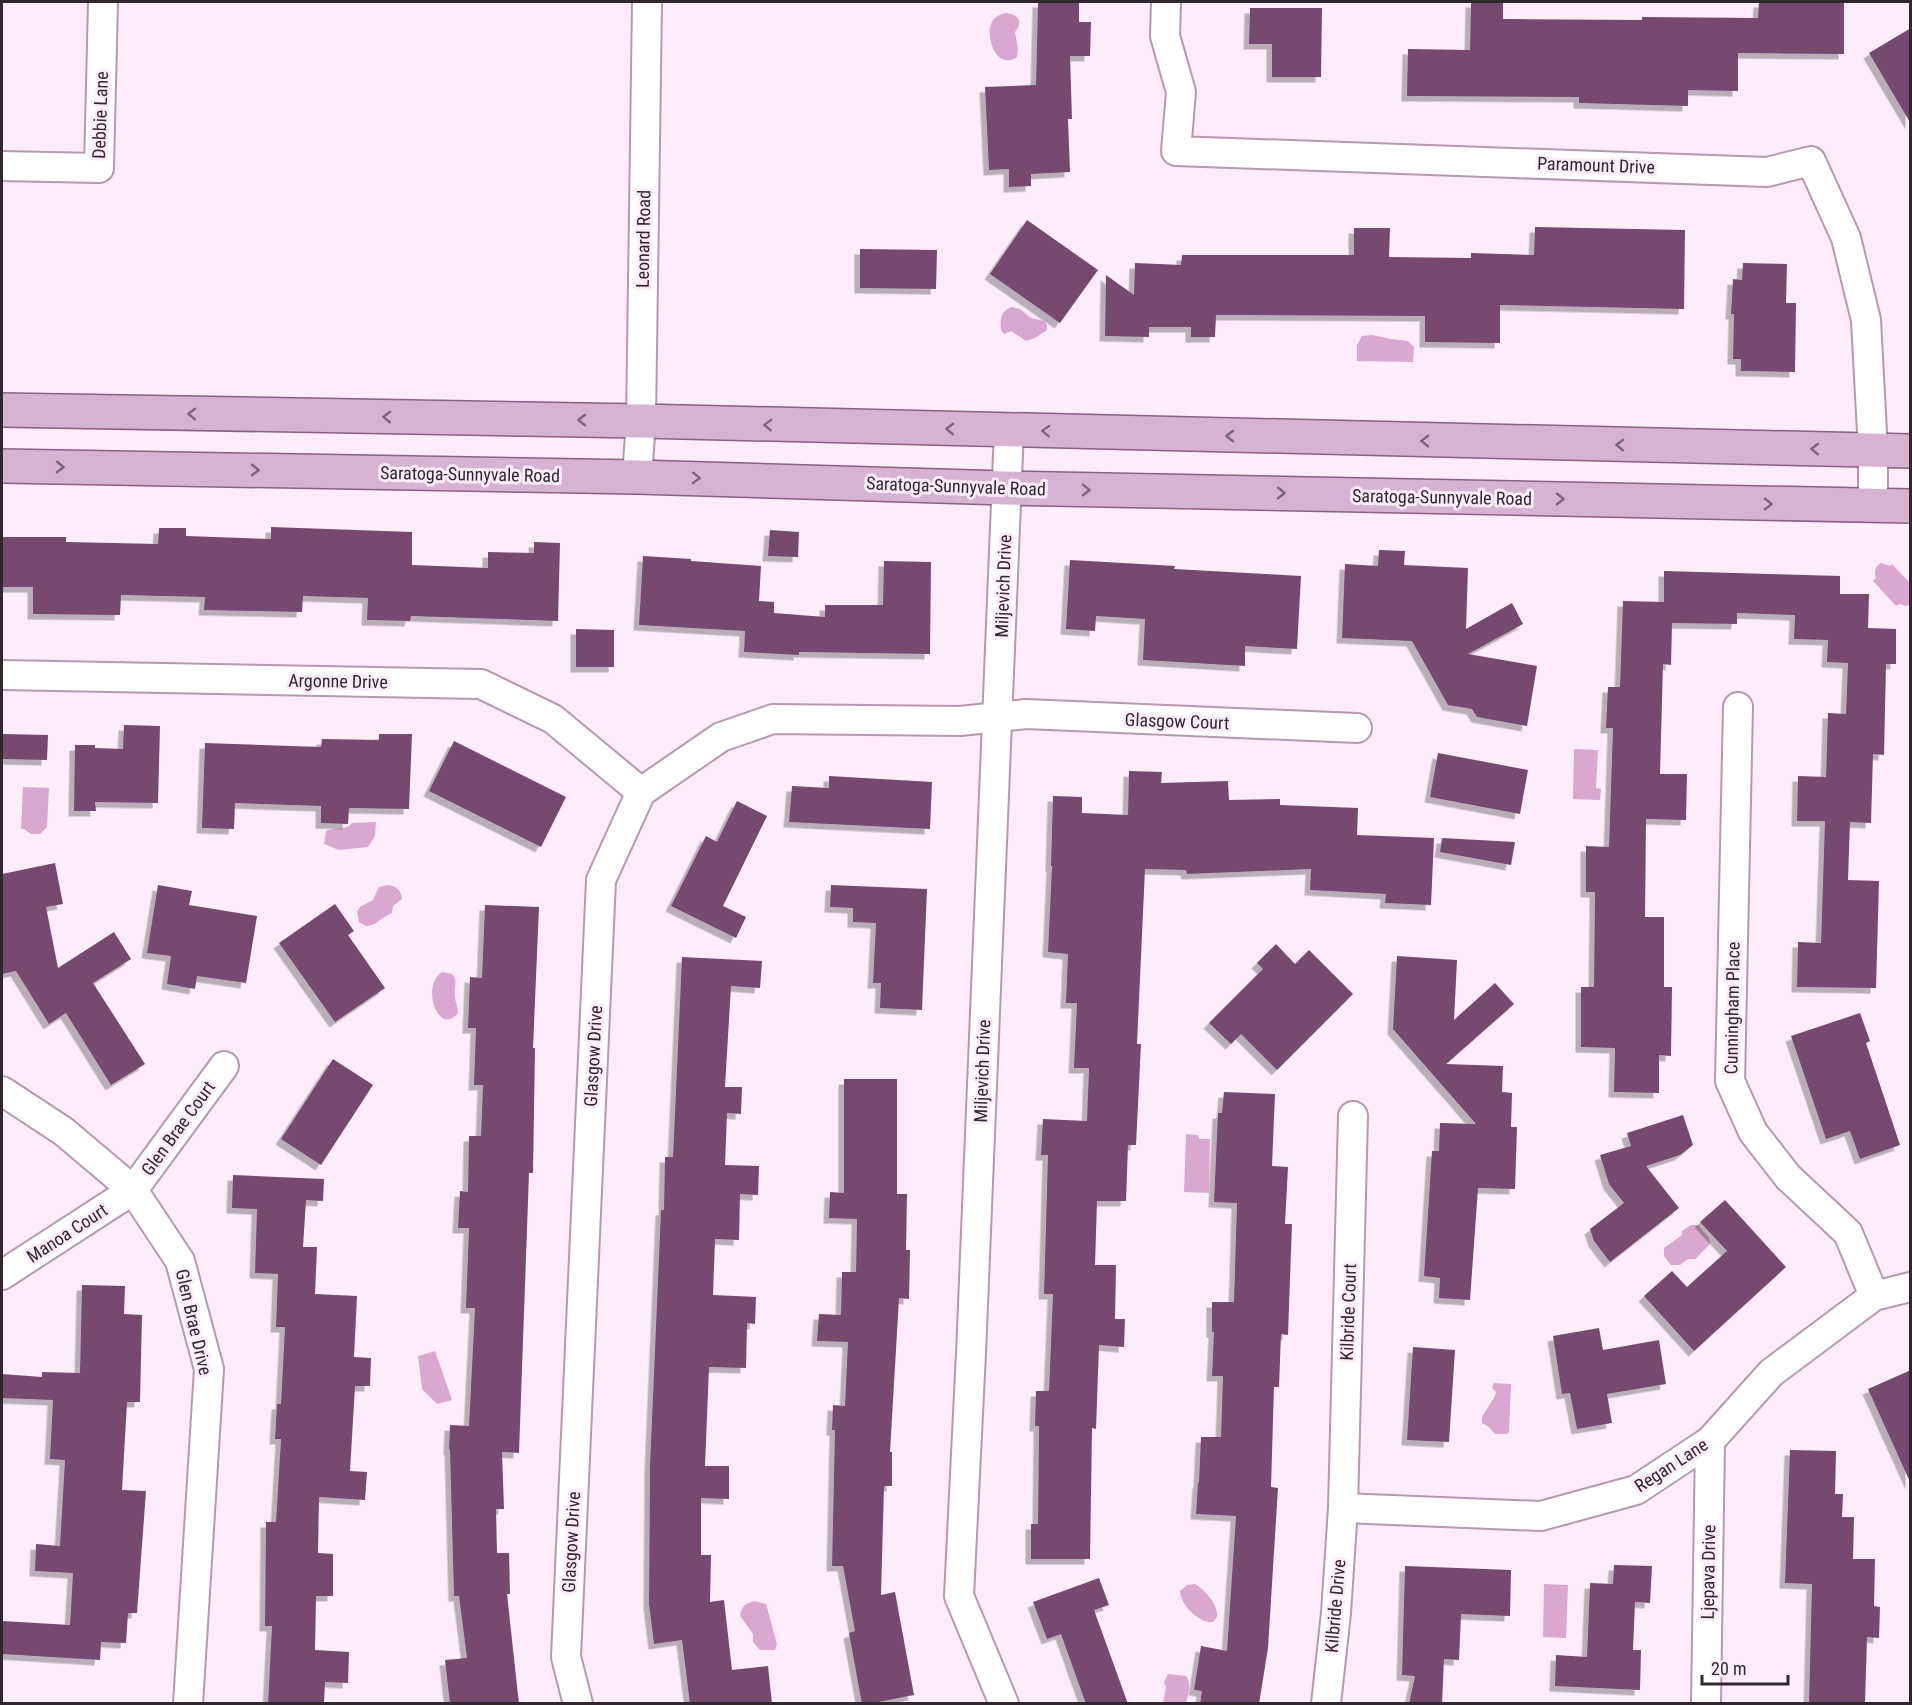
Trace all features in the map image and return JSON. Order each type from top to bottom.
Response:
[{"type":"main road","points":[[2,410],[641,421],[1911,451]]},
{"type":"main road","name":"Saratoga-Sunnyvale Road","points":[[2,466],[637,477],[1006,488],[1911,506]]},
{"type":"street","name":"Debbie Lane","points":[[2,166],[99,168],[103,2]]},
{"type":"street","name":"Leonard Road","points":[[637,477],[641,421],[647,2]]},
{"type":"street","name":"Paramount Drive","points":[[1166,2],[1165,36],[1181,92],[1176,151],[1767,172],[1811,161],[1846,238],[1866,320],[1873,451],[1873,506]]},
{"type":"street","name":"Miljevich Drive","points":[[1004,1704],[959,1596],[1009,430]]},
{"type":"street","name":"Argonne Drive","points":[[2,675],[481,684],[553,720],[641,792]]},
{"type":"street","name":"Cunningham Place","points":[[1738,707],[1730,1082],[1753,1132],[1788,1177],[1848,1233],[1874,1296]]},
{"type":"street","name":"Glasgow Court","points":[[998,716],[1026,714],[1357,728]]},
{"type":"street","points":[[641,792],[721,737],[773,719],[960,721],[998,716]]},
{"type":"street","name":"Glasgow Drive","points":[[578,1704],[566,1657],[601,880],[641,792]]},
{"type":"street","name":"Glen Brae Court","points":[[133,1190],[224,1066]]},
{"type":"street","name":"Glen Brae Drive","points":[[2,1091],[63,1131],[133,1190],[180,1261],[209,1369],[188,1704]]},
{"type":"street","name":"Kilbride Court","points":[[1342,1508],[1353,1116]]},
{"type":"street","name":"Manoa Court","points":[[2,1275],[133,1190]]},
{"type":"street","name":"Regan Lane","points":[[1342,1508],[1541,1516],[1636,1490],[1710,1441],[1771,1373],[1874,1296],[1911,1287]]},
{"type":"street","name":"Ljepava Drive","points":[[1706,1704],[1710,1441]]},
{"type":"street","name":"Kilbride Drive","points":[[1326,1704],[1336,1613],[1342,1508]]},
{"type":"shaded area","points":[[1006,13],[1016,17],[1019,22],[1015,32],[1017,57],[1010,60],[1003,60],[998,56],[990,34],[993,20]]},
{"type":"shaded area","points":[[1012,307],[1020,309],[1031,318],[1044,321],[1047,330],[1026,341],[1011,331],[1004,334],[1001,330],[1002,316]]},
{"type":"shaded area","points":[[1372,335],[1408,341],[1414,347],[1413,362],[1357,361],[1357,345],[1362,336]]},
{"type":"shaded area","points":[[1881,563],[1890,566],[1892,564],[1910,583],[1910,605],[1896,606],[1873,581],[1876,578],[1876,567]]},
{"type":"shaded area","points":[[1574,749],[1598,750],[1596,788],[1601,789],[1600,800],[1573,799]]},
{"type":"shaded area","points":[[23,787],[49,788],[47,827],[40,834],[31,834],[21,829]]},
{"type":"shaded area","points":[[376,822],[375,836],[368,847],[339,850],[324,844],[326,831],[347,827],[352,823]]},
{"type":"shaded area","points":[[388,885],[398,889],[402,899],[393,906],[392,913],[370,926],[359,922],[357,912],[360,907],[373,900],[379,887]]},
{"type":"shaded area","points":[[442,972],[452,974],[455,980],[458,1013],[451,1019],[444,1019],[439,1015],[432,998],[436,979]]},
{"type":"shaded area","points":[[1186,1134],[1198,1135],[1199,1139],[1210,1139],[1209,1193],[1184,1192]]},
{"type":"shaded area","points":[[1691,1225],[1698,1225],[1709,1238],[1710,1244],[1695,1259],[1688,1259],[1680,1265],[1671,1265],[1664,1256],[1664,1248]]},
{"type":"shaded area","points":[[435,1351],[452,1400],[437,1404],[422,1389],[418,1356]]},
{"type":"shaded area","points":[[1494,1383],[1511,1384],[1509,1432],[1507,1434],[1495,1434],[1482,1423],[1482,1417],[1495,1396],[1496,1392],[1492,1388]]},
{"type":"shaded area","points":[[1195,1584],[1213,1602],[1217,1617],[1213,1622],[1196,1616],[1183,1602],[1180,1591],[1187,1585]]},
{"type":"shaded area","points":[[1544,1584],[1568,1585],[1566,1638],[1543,1637]]},
{"type":"shaded area","points":[[755,1601],[766,1604],[777,1644],[775,1650],[760,1650],[753,1642],[753,1634],[740,1616],[744,1606]]},
{"type":"shaded area","points":[[1168,1674],[1186,1676],[1188,1679],[1189,1689],[1186,1703],[1163,1703],[1166,1687],[1164,1682]]},
{"type":"building","points":[[1038,2],[1079,2],[1079,22],[1091,22],[1090,56],[1070,56],[1072,119],[1068,119],[1070,172],[1031,174],[1031,186],[1009,187],[1009,169],[989,170],[985,87],[1036,85]]},
{"type":"building","points":[[1471,2],[1503,2],[1503,19],[1642,20],[1642,17],[1758,18],[1759,2],[1844,2],[1844,54],[1738,53],[1738,91],[1688,90],[1688,106],[1579,103],[1579,97],[1407,96],[1408,49],[1470,50]]},
{"type":"building","points":[[1250,8],[1322,8],[1321,77],[1272,77],[1272,44],[1249,44]]},
{"type":"building","points":[[1911,28],[1911,124],[1869,53]]},
{"type":"building","points":[[1027,220],[1098,270],[1060,323],[990,274]]},
{"type":"building","points":[[1535,227],[1685,230],[1684,309],[1500,305],[1500,343],[1425,342],[1425,316],[1216,315],[1215,337],[1191,337],[1191,327],[1149,327],[1149,337],[1105,336],[1106,275],[1134,295],[1135,263],[1181,265],[1182,255],[1354,255],[1354,228],[1390,228],[1389,257],[1471,258],[1471,253],[1534,255]]},
{"type":"building","points":[[860,249],[937,250],[936,289],[860,288]]},
{"type":"building","points":[[1743,263],[1787,264],[1786,303],[1796,303],[1795,372],[1741,371],[1741,359],[1733,359],[1734,314],[1731,314],[1733,279],[1742,280]]},
{"type":"building","points":[[271,527],[412,532],[412,565],[488,568],[488,552],[534,553],[534,542],[560,543],[558,621],[411,616],[410,621],[367,620],[368,598],[303,596],[302,612],[204,610],[205,597],[121,595],[120,615],[33,614],[33,587],[2,587],[2,537],[66,537],[66,542],[158,544],[159,528],[186,528],[186,536],[271,539]]},
{"type":"building","points":[[770,530],[799,532],[798,557],[768,556]]},
{"type":"building","points":[[1379,550],[1405,551],[1404,565],[1468,568],[1466,629],[1512,603],[1523,624],[1468,654],[1537,666],[1527,726],[1477,717],[1472,709],[1448,705],[1412,641],[1342,638],[1345,564],[1378,566]]},
{"type":"building","points":[[643,556],[761,566],[759,601],[774,602],[774,613],[825,617],[825,605],[883,605],[884,561],[931,562],[930,654],[799,652],[799,655],[744,652],[745,631],[639,625]]},
{"type":"building","points":[[1070,560],[1301,576],[1297,649],[1245,646],[1245,666],[1143,660],[1145,619],[1096,616],[1095,631],[1066,629]]},
{"type":"building","points":[[1664,571],[1840,576],[1840,594],[1869,594],[1868,628],[1896,629],[1896,664],[1886,664],[1884,755],[1873,754],[1871,823],[1850,822],[1848,880],[1879,881],[1876,988],[1797,987],[1798,942],[1821,943],[1825,821],[1797,821],[1798,776],[1826,777],[1828,713],[1846,714],[1848,663],[1827,662],[1828,640],[1794,639],[1795,615],[1737,613],[1737,624],[1672,623],[1671,665],[1663,664],[1660,774],[1687,774],[1686,820],[1646,819],[1645,917],[1664,917],[1664,987],[1672,987],[1671,1056],[1659,1055],[1659,1093],[1614,1092],[1615,1048],[1581,1047],[1581,987],[1594,987],[1595,892],[1586,892],[1586,846],[1609,847],[1613,728],[1606,728],[1608,687],[1620,687],[1623,601],[1664,602]]},
{"type":"building","points":[[576,629],[614,630],[614,667],[576,667]]},
{"type":"building","points":[[124,725],[160,726],[158,803],[95,802],[96,811],[74,811],[75,745],[123,749]]},
{"type":"building","points":[[2,734],[48,735],[47,760],[2,759]]},
{"type":"building","points":[[379,734],[412,734],[409,809],[349,808],[348,824],[321,823],[321,806],[235,803],[234,829],[202,828],[205,743],[321,747],[322,739],[379,740]]},
{"type":"building","points":[[454,741],[566,797],[541,847],[429,791]]},
{"type":"building","points":[[1438,753],[1528,770],[1520,814],[1430,797]]},
{"type":"building","points":[[1129,771],[1162,772],[1161,783],[1228,781],[1229,800],[1280,799],[1280,805],[1358,808],[1357,835],[1434,838],[1431,905],[1385,903],[1386,894],[1310,890],[1311,869],[1187,874],[1186,870],[1145,869],[1137,1044],[1141,1044],[1136,1145],[1128,1145],[1126,1201],[1097,1201],[1095,1265],[1116,1265],[1115,1319],[1125,1319],[1124,1347],[1099,1345],[1096,1429],[1092,1428],[1090,1559],[1031,1559],[1031,1524],[1038,1524],[1039,1426],[1035,1426],[1036,1391],[1049,1391],[1053,1294],[1044,1294],[1048,1155],[1041,1155],[1043,1119],[1087,1121],[1089,1068],[1074,1068],[1077,1003],[1066,1003],[1068,954],[1048,952],[1053,796],[1082,797],[1082,813],[1128,815]]},
{"type":"building","points":[[829,776],[932,782],[930,829],[789,822],[792,786],[829,788]]},
{"type":"building","points":[[737,801],[767,816],[723,906],[746,917],[736,938],[671,906],[706,836],[717,842]]},
{"type":"building","points":[[1442,838],[1515,842],[1511,865],[1440,852]]},
{"type":"building","points":[[55,863],[63,904],[46,907],[58,968],[114,932],[131,959],[93,983],[145,1064],[111,1085],[66,1013],[49,1024],[16,971],[2,974],[2,874]]},
{"type":"building","points":[[158,885],[192,891],[189,905],[257,916],[246,983],[197,976],[195,989],[167,984],[171,956],[147,953]]},
{"type":"building","points":[[831,885],[927,889],[922,1010],[880,1008],[881,983],[873,983],[876,923],[853,922],[853,908],[830,907]]},
{"type":"building","points":[[335,904],[354,931],[348,935],[385,988],[335,1022],[279,943]]},
{"type":"building","points":[[485,905],[539,907],[533,1048],[535,1048],[533,1173],[529,1173],[519,1453],[502,1452],[504,1509],[496,1509],[497,1553],[509,1553],[510,1594],[507,1594],[519,1704],[450,1704],[445,1660],[467,1658],[459,1596],[454,1596],[449,1449],[450,1425],[469,1426],[475,1308],[466,1308],[469,1228],[458,1228],[460,1191],[468,1192],[469,1136],[481,1136],[483,1085],[474,1085],[476,1028],[468,1028],[470,977],[482,978]]},
{"type":"building","points":[[1276,944],[1295,964],[1309,950],[1353,994],[1277,1070],[1241,1034],[1231,1044],[1209,1023],[1263,969],[1257,963]]},
{"type":"building","points":[[1397,956],[1457,960],[1454,1020],[1495,983],[1514,1004],[1446,1064],[1503,1066],[1502,1092],[1512,1093],[1511,1127],[1517,1127],[1515,1189],[1478,1188],[1470,1300],[1439,1298],[1440,1278],[1424,1276],[1432,1151],[1439,1151],[1440,1123],[1476,1124],[1393,1029]]},
{"type":"building","points":[[682,957],[762,961],[760,988],[731,986],[725,1087],[742,1087],[741,1114],[727,1113],[725,1165],[759,1166],[758,1195],[740,1194],[739,1240],[715,1239],[713,1295],[756,1297],[755,1324],[747,1323],[746,1368],[709,1367],[705,1466],[729,1466],[729,1499],[701,1498],[701,1555],[711,1555],[710,1602],[724,1600],[732,1670],[768,1666],[772,1704],[690,1704],[682,1640],[654,1644],[649,1604],[650,1466],[661,1210],[664,1210],[665,1157],[673,1157]]},
{"type":"building","points":[[1860,1013],[1870,1041],[1866,1043],[1900,1145],[1860,1159],[1850,1131],[1826,1139],[1791,1036]]},
{"type":"building","points":[[333,1059],[373,1085],[321,1165],[281,1139]]},
{"type":"building","points":[[844,1079],[897,1079],[897,1194],[907,1194],[906,1250],[910,1250],[909,1299],[899,1298],[890,1452],[892,1452],[892,1486],[884,1486],[881,1595],[895,1592],[914,1695],[868,1704],[862,1704],[849,1633],[855,1631],[843,1566],[832,1566],[835,1430],[832,1430],[833,1405],[845,1406],[848,1342],[817,1341],[819,1314],[841,1315],[842,1272],[856,1272],[857,1219],[829,1218],[830,1192],[844,1193]]},
{"type":"building","points":[[1224,1092],[1275,1094],[1272,1166],[1288,1167],[1285,1224],[1292,1224],[1288,1335],[1281,1334],[1279,1387],[1274,1387],[1271,1487],[1278,1488],[1268,1648],[1259,1704],[1200,1704],[1202,1691],[1194,1690],[1201,1646],[1227,1651],[1236,1516],[1196,1514],[1201,1437],[1221,1437],[1223,1376],[1212,1376],[1214,1332],[1212,1332],[1212,1302],[1234,1302],[1237,1203],[1214,1202],[1218,1113],[1222,1113]]},
{"type":"building","points":[[1683,1115],[1693,1145],[1680,1155],[1646,1166],[1679,1208],[1610,1262],[1594,1241],[1590,1229],[1624,1203],[1609,1184],[1600,1155],[1631,1146],[1627,1133]]},
{"type":"building","points":[[233,1175],[324,1179],[323,1201],[306,1200],[303,1247],[317,1247],[315,1294],[357,1296],[354,1357],[371,1358],[370,1386],[355,1386],[350,1471],[367,1472],[365,1500],[319,1497],[318,1553],[333,1554],[333,1596],[316,1596],[315,1650],[349,1652],[348,1683],[325,1682],[324,1704],[268,1704],[272,1626],[265,1626],[266,1522],[276,1522],[281,1439],[275,1439],[277,1404],[281,1404],[285,1327],[276,1327],[278,1274],[255,1273],[257,1209],[232,1208]]},
{"type":"building","points":[[1725,1200],[1786,1267],[1694,1351],[1644,1296],[1672,1271],[1687,1287],[1727,1251],[1700,1222]]},
{"type":"building","points":[[82,1285],[125,1286],[124,1314],[142,1315],[140,1402],[127,1402],[122,1490],[146,1491],[137,1613],[128,1613],[126,1643],[101,1642],[100,1660],[2,1654],[2,1621],[70,1625],[73,1573],[35,1571],[36,1544],[60,1546],[65,1460],[50,1459],[53,1400],[2,1398],[2,1374],[42,1377],[42,1372],[80,1373]]},
{"type":"building","points":[[1599,1328],[1603,1350],[1659,1340],[1666,1384],[1607,1394],[1612,1423],[1577,1429],[1570,1393],[1562,1394],[1553,1336]]},
{"type":"building","points":[[1413,1347],[1455,1350],[1449,1442],[1407,1440]]},
{"type":"building","points":[[1911,1370],[1911,1484],[1868,1389]]},
{"type":"building","points":[[1790,1450],[1836,1451],[1835,1494],[1843,1494],[1842,1517],[1854,1517],[1853,1559],[1875,1559],[1874,1606],[1880,1607],[1879,1638],[1867,1637],[1865,1704],[1809,1704],[1812,1584],[1785,1583]]},
{"type":"building","points":[[1614,1565],[1652,1566],[1650,1603],[1635,1602],[1633,1650],[1641,1650],[1640,1690],[1555,1686],[1556,1655],[1587,1657],[1590,1583],[1613,1584]]},
{"type":"building","points":[[1405,1566],[1511,1570],[1510,1616],[1461,1614],[1459,1660],[1444,1659],[1442,1704],[1409,1704],[1415,1676],[1402,1675]]},
{"type":"building","points":[[1099,1578],[1109,1605],[1094,1610],[1128,1704],[1086,1704],[1061,1634],[1047,1639],[1033,1602]]}]
